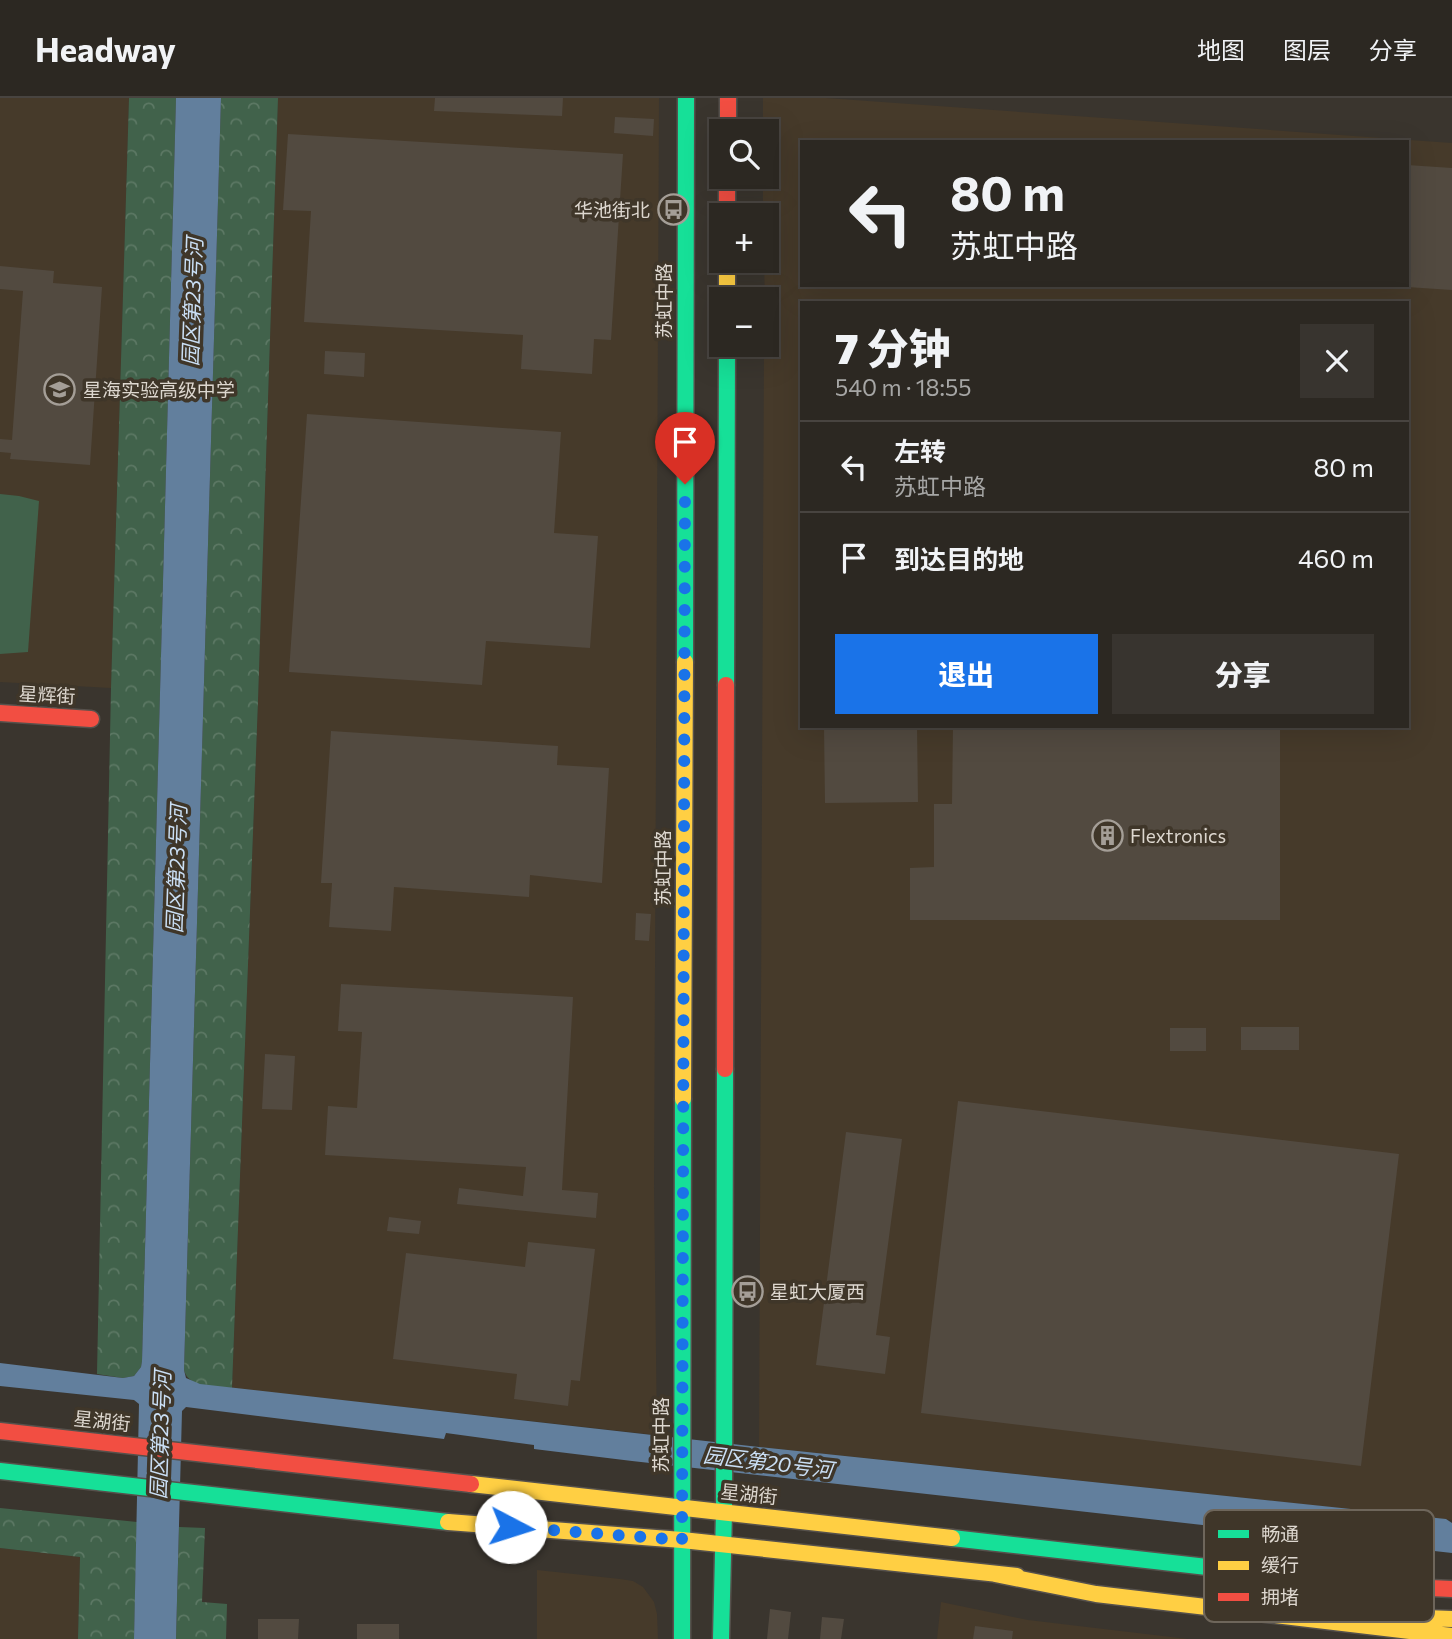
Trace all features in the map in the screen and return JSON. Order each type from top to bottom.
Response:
[{"type":"main road","name":"苏虹中路","points":[[682,1639],[686,98]]},
{"type":"main road","points":[[728,98],[728,119]]},
{"type":"main road","points":[[721,1639],[724,1512],[727,357]]},
{"type":"main road","name":"星辉街","points":[[0,713],[90,719]]},
{"type":"main road","name":"星湖街","points":[[0,1431],[1204,1566]]},
{"type":"main road","points":[[0,1471],[443,1522],[682,1540],[1204,1597]]},
{"type":"main road","points":[[995,1574],[1096,1594],[1204,1607]]},
{"type":"main road","points":[[1434,1588],[1452,1589]]},
{"type":"main road","name":"星湖街","points":[[1434,1594],[1452,1597]]},
{"type":"main road","points":[[1434,1618],[1452,1619]]},
{"type":"main road","points":[[1333,1622],[1452,1636]]},
{"type":"main road","points":[[1425,1622],[1452,1626]]},
{"type":"shaded area","name":"星海实验高级中学","points":[[0,98],[129,98],[111,688],[0,682]]},
{"type":"shaded area","points":[[278,98],[659,98],[654,1188],[657,1435],[232,1388]]},
{"type":"shaded area","points":[[763,98],[826,98],[1452,143],[1452,1520],[1434,1518],[1434,1510],[1357,1510],[759,1447],[764,357],[779,357],[779,287],[765,287],[764,273],[779,273],[779,203],[763,203],[763,189],[779,189],[779,119],[763,119]]},
{"type":"shaded area","points":[[0,1548],[80,1557],[78,1639],[0,1639]]},
{"type":"shaded area","points":[[537,1570],[633,1581],[643,1587],[654,1602],[658,1639],[537,1639]]},
{"type":"shaded area","points":[[941,1602],[1028,1620],[1188,1639],[937,1639]]},
{"type":"green space","points":[[129,98],[176,98],[142,1361],[134,1376],[123,1378],[97,1374],[111,688]]},
{"type":"green space","points":[[221,98],[278,98],[232,1388],[197,1384],[191,1381],[184,1370]]},
{"type":"green space","points":[[0,494],[39,501],[28,652],[0,654]]},
{"type":"green space","points":[[0,1508],[137,1522],[134,1639],[78,1639],[80,1557],[0,1548]]},
{"type":"green space","points":[[179,1527],[205,1528],[202,1602],[227,1604],[226,1639],[176,1639]]},
{"type":"water","points":[[176,98],[221,98],[184,1370],[186,1378],[200,1384],[759,1447],[1360,1510],[1204,1510],[1204,1525],[632,1461],[534,1449],[534,1445],[446,1433],[444,1439],[186,1407],[182,1411],[176,1639],[134,1639],[139,1404],[134,1400],[0,1386],[0,1363],[123,1378],[134,1376],[142,1361]]},
{"type":"water","points":[[1434,1518],[1446,1519],[1452,1523],[1452,1553],[1434,1551]]},
{"type":"building","points":[[435,98],[563,98],[562,116],[434,111]]},
{"type":"building","points":[[615,117],[654,119],[653,136],[614,133]]},
{"type":"building","points":[[288,134],[623,154],[611,340],[594,339],[592,374],[521,369],[523,335],[304,322],[311,211],[283,210]]},
{"type":"building","points":[[1409,165],[1452,168],[1452,290],[1407,287]]},
{"type":"building","points":[[0,266],[54,271],[53,283],[102,287],[90,465],[10,459],[11,453],[0,452],[0,439],[12,440],[23,291],[0,289]]},
{"type":"building","points":[[325,351],[365,353],[364,377],[324,374]]},
{"type":"building","points":[[307,414],[561,432],[554,533],[598,536],[590,648],[486,641],[482,685],[289,672]]},
{"type":"building","points":[[824,728],[917,728],[918,802],[825,803]]},
{"type":"building","name":"Flextronics","points":[[953,728],[1280,728],[1280,920],[910,920],[910,868],[934,867],[934,804],[952,804]]},
{"type":"building","points":[[331,731],[558,746],[557,765],[609,768],[602,883],[530,875],[529,897],[394,887],[391,931],[329,927],[332,883],[321,883]]},
{"type":"building","points":[[636,913],[651,914],[649,941],[635,940]]},
{"type":"building","points":[[341,984],[573,997],[562,1190],[598,1193],[596,1218],[457,1204],[459,1188],[523,1196],[526,1167],[325,1155],[328,1106],[357,1108],[362,1032],[338,1031]]},
{"type":"building","points":[[1241,1027],[1299,1027],[1299,1050],[1241,1050]]},
{"type":"building","points":[[1170,1028],[1206,1028],[1206,1051],[1170,1051]]},
{"type":"building","points":[[265,1054],[295,1056],[292,1110],[262,1109]]},
{"type":"building","points":[[958,1101],[1399,1154],[1361,1466],[921,1413]]},
{"type":"building","points":[[846,1132],[902,1139],[876,1335],[890,1337],[885,1374],[816,1365]]},
{"type":"building","points":[[389,1217],[421,1221],[419,1234],[387,1231]]},
{"type":"building","points":[[528,1242],[595,1249],[580,1381],[571,1380],[568,1406],[514,1399],[517,1374],[393,1359],[406,1253],[525,1267]]},
{"type":"building","points":[[770,1609],[791,1612],[788,1639],[767,1639]]},
{"type":"building","points":[[822,1617],[844,1619],[841,1639],[820,1639]]},
{"type":"building","points":[[258,1619],[299,1619],[298,1639],[258,1639]]},
{"type":"building","points":[[357,1624],[399,1624],[399,1639],[357,1639]]},
{"type":"building","points":[[975,1626],[1013,1631],[1012,1639],[973,1639]]},
{"type":"traffic: fast","points":[[685,662],[686,98]]},
{"type":"traffic: fast","points":[[726,685],[727,357]]},
{"type":"traffic: fast","points":[[721,1639],[724,1512],[725,1069]]},
{"type":"traffic: fast","points":[[682,1639],[683,1099]]},
{"type":"traffic: fast","points":[[0,1471],[448,1522]]},
{"type":"traffic: fast","points":[[952,1538],[1204,1567]]},
{"type":"traffic: slow","points":[[727,273],[727,287]]},
{"type":"traffic: slow","points":[[683,1099],[685,662]]},
{"type":"traffic: slow","points":[[471,1484],[952,1538]]},
{"type":"traffic: slow","points":[[448,1522],[682,1540],[1017,1576]]},
{"type":"traffic: slow","points":[[995,1574],[1096,1594],[1204,1607]]},
{"type":"traffic: slow","points":[[1434,1618],[1452,1619]]},
{"type":"traffic: slow","points":[[1333,1622],[1452,1636]]},
{"type":"traffic: jam","points":[[728,98],[728,119]]},
{"type":"traffic: jam","points":[[727,189],[727,203]]},
{"type":"traffic: jam","points":[[725,1069],[726,685]]},
{"type":"traffic: jam","points":[[0,713],[91,719]]},
{"type":"traffic: jam","points":[[0,1431],[471,1484]]},
{"type":"traffic: jam","points":[[1434,1588],[1452,1589]]},
{"type":"place","name":"华池街北","points":[[673,210]]},
{"type":"place","name":"星海实验高级中学","points":[[60,390]]},
{"type":"place","name":"Flextronics","points":[[1107,836]]},
{"type":"place","name":"星虹大厦西","points":[[747,1292]]},
{"type":"route","points":[[511,1527],[682,1540],[685,484]]},
{"type":"water label","name":"园区第23号河","points":[[193,302]]},
{"type":"water label","name":"园区第23号河","points":[[177,869]]},
{"type":"water label","name":"园区第23号河","points":[[161,1435]]},
{"type":"water label","name":"园区第20号河","points":[[768,1463]]}]
